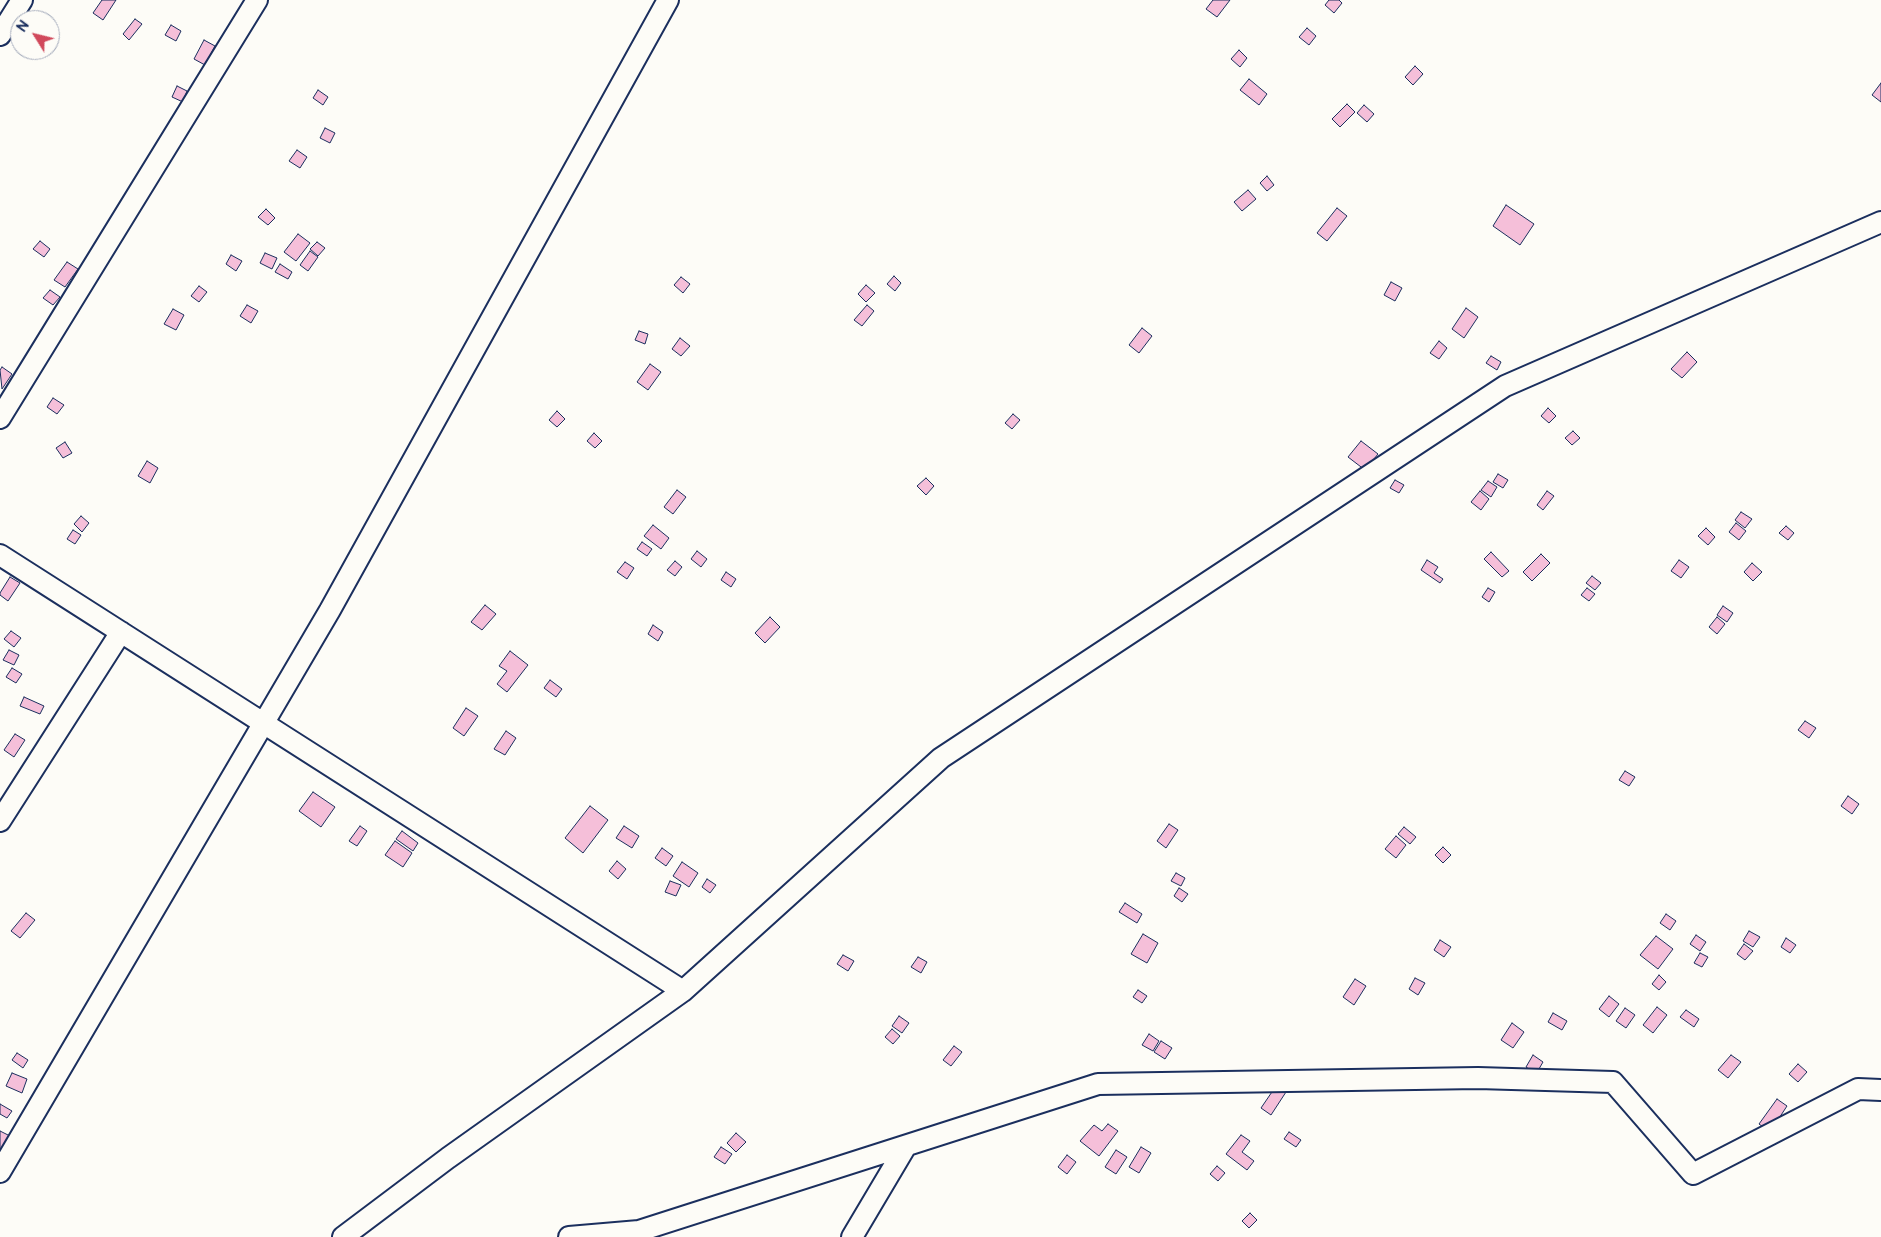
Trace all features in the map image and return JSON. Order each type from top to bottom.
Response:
[{"type":"street","points":[[0,35],[22,0]]},
{"type":"street","points":[[0,418],[256,0]]},
{"type":"street","points":[[0,1172],[330,610],[668,0]]},
{"type":"street","points":[[348,1236],[448,1158],[683,991],[941,758],[1505,386],[1881,222]]},
{"type":"street","points":[[0,555],[683,991]]},
{"type":"street","points":[[3,809],[121,632]]},
{"type":"street","points":[[569,1237],[636,1234],[1098,1084],[1478,1078],[1613,1082],[1693,1174],[1858,1089],[1881,1090]]},
{"type":"street","points":[[852,1237],[906,1146]]},
{"type":"building","points":[[102,0],[116,0],[103,20],[93,13]]},
{"type":"building","points":[[1213,0],[1230,0],[1217,17],[1206,9]]},
{"type":"building","points":[[1329,0],[1339,0],[1342,3],[1334,13],[1325,5]]},
{"type":"building","points":[[135,19],[142,24],[129,40],[123,34]]},
{"type":"building","points":[[171,25],[181,31],[176,41],[165,35]]},
{"type":"building","points":[[1307,28],[1316,36],[1309,45],[1299,37]]},
{"type":"building","points":[[204,40],[215,46],[205,65],[194,59]]},
{"type":"building","points":[[1239,50],[1247,58],[1240,67],[1231,59]]},
{"type":"building","points":[[1415,66],[1423,74],[1413,85],[1405,77]]},
{"type":"building","points":[[1249,79],[1267,94],[1259,105],[1240,90]]},
{"type":"building","points":[[1881,83],[1881,102],[1872,95]]},
{"type":"building","points":[[177,86],[187,91],[183,102],[172,97]]},
{"type":"building","points":[[318,90],[328,97],[323,105],[313,98]]},
{"type":"building","points":[[1347,104],[1355,112],[1340,127],[1332,119]]},
{"type":"building","points":[[1364,105],[1374,114],[1367,122],[1357,113]]},
{"type":"building","points":[[325,128],[335,133],[330,143],[320,138]]},
{"type":"building","points":[[297,150],[307,157],[300,168],[289,161]]},
{"type":"building","points":[[1267,176],[1274,185],[1267,191],[1260,183]]},
{"type":"building","points":[[1248,190],[1256,199],[1242,211],[1234,202]]},
{"type":"building","points":[[1506,205],[1534,224],[1520,245],[1493,226]]},
{"type":"building","points":[[1337,208],[1347,216],[1327,241],[1317,233]]},
{"type":"building","points":[[266,209],[275,218],[268,225],[258,217]]},
{"type":"building","points":[[298,234],[310,243],[296,261],[284,252]]},
{"type":"building","points":[[40,241],[50,249],[44,257],[33,249]]},
{"type":"building","points":[[317,242],[325,248],[318,256],[310,249]]},
{"type":"building","points":[[310,251],[318,257],[308,271],[300,265]]},
{"type":"building","points":[[265,253],[277,258],[272,269],[260,263]]},
{"type":"building","points":[[231,255],[242,261],[236,271],[226,264]]},
{"type":"building","points":[[67,262],[78,269],[65,287],[54,280]]},
{"type":"building","points":[[280,264],[292,272],[288,279],[275,272]]},
{"type":"building","points":[[894,276],[901,283],[895,291],[887,284]]},
{"type":"building","points":[[681,277],[690,284],[683,293],[674,285]]},
{"type":"building","points":[[1391,282],[1402,288],[1395,301],[1384,295]]},
{"type":"building","points":[[866,285],[875,293],[866,302],[858,294]]},
{"type":"building","points":[[199,286],[207,292],[199,302],[191,296]]},
{"type":"building","points":[[50,290],[60,297],[53,305],[43,298]]},
{"type":"building","points":[[247,305],[258,311],[251,323],[240,316]]},
{"type":"building","points":[[867,305],[874,311],[862,326],[854,320]]},
{"type":"building","points":[[1466,308],[1478,317],[1464,338],[1452,329]]},
{"type":"building","points":[[173,309],[184,315],[176,330],[164,324]]},
{"type":"building","points":[[1142,328],[1152,336],[1139,353],[1129,345]]},
{"type":"building","points":[[639,331],[648,334],[645,344],[635,340]]},
{"type":"building","points":[[680,338],[690,346],[681,356],[672,349]]},
{"type":"building","points":[[1439,341],[1447,348],[1439,359],[1430,353]]},
{"type":"building","points":[[1687,352],[1697,362],[1682,378],[1671,369]]},
{"type":"building","points":[[1491,356],[1501,362],[1497,370],[1486,363]]},
{"type":"building","points":[[650,364],[661,372],[648,390],[637,382]]},
{"type":"building","points":[[2,367],[12,374],[2,389],[0,370]]},
{"type":"building","points":[[53,398],[64,405],[57,414],[47,407]]},
{"type":"building","points":[[1548,408],[1556,416],[1549,423],[1541,416]]},
{"type":"building","points":[[557,411],[565,419],[557,427],[549,420]]},
{"type":"building","points":[[1013,414],[1020,420],[1012,429],[1005,423]]},
{"type":"building","points":[[1573,431],[1580,438],[1572,445],[1565,438]]},
{"type":"building","points":[[594,433],[602,441],[595,448],[587,441]]},
{"type":"building","points":[[1361,441],[1378,454],[1365,470],[1348,457]]},
{"type":"building","points":[[65,442],[72,453],[63,458],[56,448]]},
{"type":"building","points":[[147,461],[158,468],[150,483],[138,476]]},
{"type":"building","points":[[1498,474],[1508,480],[1503,488],[1493,482]]},
{"type":"building","points":[[926,478],[934,486],[926,495],[917,486]]},
{"type":"building","points":[[1395,480],[1404,485],[1399,493],[1390,488]]},
{"type":"building","points":[[1488,481],[1497,487],[1491,497],[1481,490]]},
{"type":"building","points":[[677,490],[686,497],[673,514],[664,507]]},
{"type":"building","points":[[1480,491],[1489,499],[1481,510],[1471,502]]},
{"type":"building","points":[[1547,491],[1554,496],[1543,510],[1537,505]]},
{"type":"building","points":[[1741,512],[1752,519],[1745,528],[1735,520]]},
{"type":"building","points":[[81,516],[89,523],[82,532],[74,524]]},
{"type":"building","points":[[1736,523],[1746,531],[1739,540],[1729,532]]},
{"type":"building","points":[[653,525],[669,538],[661,549],[644,536]]},
{"type":"building","points":[[1786,526],[1794,533],[1788,540],[1779,533]]},
{"type":"building","points":[[1706,528],[1715,537],[1708,545],[1698,536]]},
{"type":"building","points":[[73,530],[81,535],[75,544],[67,539]]},
{"type":"building","points":[[642,542],[652,549],[647,556],[637,549]]},
{"type":"building","points":[[697,551],[707,559],[701,567],[691,559]]},
{"type":"building","points":[[1491,552],[1509,571],[1502,577],[1484,559]]},
{"type":"building","points":[[1541,554],[1550,563],[1532,581],[1523,572]]},
{"type":"building","points":[[1427,560],[1438,567],[1434,573],[1443,579],[1440,583],[1421,570]]},
{"type":"building","points":[[1679,560],[1689,567],[1681,578],[1671,571]]},
{"type":"building","points":[[675,561],[682,567],[675,576],[667,570]]},
{"type":"building","points":[[625,562],[634,568],[627,579],[617,572]]},
{"type":"building","points":[[1752,563],[1762,572],[1753,581],[1744,572]]},
{"type":"building","points":[[726,572],[736,579],[731,587],[721,580]]},
{"type":"building","points":[[1592,576],[1601,583],[1595,590],[1586,583]]},
{"type":"building","points":[[10,577],[20,583],[8,601],[0,593]]},
{"type":"building","points":[[1488,588],[1495,592],[1489,602],[1482,597]]},
{"type":"building","points":[[1587,588],[1595,594],[1589,601],[1581,595]]},
{"type":"building","points":[[485,605],[496,614],[482,630],[471,622]]},
{"type":"building","points":[[1723,606],[1733,613],[1727,622],[1717,615]]},
{"type":"building","points":[[770,617],[780,627],[765,643],[755,633]]},
{"type":"building","points":[[1717,617],[1725,624],[1717,634],[1709,627]]},
{"type":"building","points":[[653,625],[663,632],[658,641],[648,634]]},
{"type":"building","points":[[11,631],[21,638],[14,647],[4,639]]},
{"type":"building","points":[[9,650],[19,655],[14,665],[3,660]]},
{"type":"building","points":[[510,651],[528,665],[507,692],[497,684],[507,671],[499,666]]},
{"type":"building","points":[[12,668],[22,674],[16,683],[6,677]]},
{"type":"building","points":[[550,680],[562,689],[556,697],[544,688]]},
{"type":"building","points":[[24,697],[44,706],[40,714],[20,706]]},
{"type":"building","points":[[466,708],[478,716],[464,736],[453,728]]},
{"type":"building","points":[[1805,721],[1816,728],[1809,738],[1798,730]]},
{"type":"building","points":[[506,731],[516,738],[505,755],[494,749]]},
{"type":"building","points":[[15,734],[25,740],[14,757],[4,750]]},
{"type":"building","points":[[1625,771],[1635,777],[1629,786],[1619,780]]},
{"type":"building","points":[[313,792],[335,807],[321,827],[299,811]]},
{"type":"building","points":[[1848,796],[1859,804],[1852,814],[1841,806]]},
{"type":"building","points":[[590,806],[608,820],[583,853],[565,838]]},
{"type":"building","points":[[1169,824],[1178,830],[1166,848],[1157,841]]},
{"type":"building","points":[[360,826],[367,831],[357,846],[349,841]]},
{"type":"building","points":[[624,826],[639,836],[632,848],[616,838]]},
{"type":"building","points":[[1404,827],[1416,837],[1410,844],[1398,834]]},
{"type":"building","points":[[402,831],[418,843],[413,851],[396,839]]},
{"type":"building","points":[[1396,836],[1406,845],[1396,858],[1385,849]]},
{"type":"building","points":[[395,841],[412,853],[403,867],[385,855]]},
{"type":"building","points":[[1443,847],[1451,855],[1443,863],[1435,855]]},
{"type":"building","points":[[662,848],[673,856],[666,866],[655,858]]},
{"type":"building","points":[[617,861],[626,869],[618,879],[609,871]]},
{"type":"building","points":[[682,862],[698,873],[689,887],[673,876]]},
{"type":"building","points":[[1176,873],[1185,878],[1181,886],[1171,881]]},
{"type":"building","points":[[707,879],[716,885],[710,893],[702,887]]},
{"type":"building","points":[[670,881],[681,885],[676,896],[665,892]]},
{"type":"building","points":[[1179,888],[1188,894],[1182,902],[1174,896]]},
{"type":"building","points":[[1125,903],[1142,914],[1137,923],[1119,912]]},
{"type":"building","points":[[26,913],[35,920],[20,938],[11,931]]},
{"type":"building","points":[[1666,914],[1676,921],[1670,930],[1660,923]]},
{"type":"building","points":[[1749,931],[1760,937],[1753,947],[1743,941]]},
{"type":"building","points":[[1143,934],[1158,943],[1147,963],[1131,954]]},
{"type":"building","points":[[1696,935],[1706,942],[1700,951],[1690,944]]},
{"type":"building","points":[[1656,936],[1673,949],[1658,969],[1640,955]]},
{"type":"building","points":[[1786,938],[1796,945],[1790,953],[1781,947]]},
{"type":"building","points":[[1440,940],[1451,947],[1444,957],[1434,950]]},
{"type":"building","points":[[1744,944],[1753,951],[1745,960],[1737,954]]},
{"type":"building","points":[[1700,953],[1708,957],[1702,967],[1694,963]]},
{"type":"building","points":[[843,955],[854,961],[848,971],[837,964]]},
{"type":"building","points":[[918,957],[927,962],[921,973],[911,967]]},
{"type":"building","points":[[1659,975],[1666,982],[1659,990],[1652,984]]},
{"type":"building","points":[[1415,978],[1425,983],[1418,995],[1409,989]]},
{"type":"building","points":[[1355,979],[1366,986],[1354,1005],[1343,997]]},
{"type":"building","points":[[1138,990],[1147,996],[1142,1003],[1133,997]]},
{"type":"building","points":[[1609,996],[1619,1004],[1609,1017],[1599,1009]]},
{"type":"building","points":[[1657,1007],[1667,1015],[1653,1033],[1643,1025]]},
{"type":"building","points":[[1625,1008],[1635,1015],[1626,1028],[1616,1021]]},
{"type":"building","points":[[1686,1010],[1699,1019],[1694,1027],[1680,1017]]},
{"type":"building","points":[[1553,1013],[1567,1021],[1562,1030],[1548,1022]]},
{"type":"building","points":[[899,1016],[909,1023],[902,1033],[892,1026]]},
{"type":"building","points":[[1512,1023],[1524,1032],[1513,1048],[1501,1040]]},
{"type":"building","points":[[892,1029],[900,1036],[893,1044],[885,1037]]},
{"type":"building","points":[[1149,1034],[1159,1041],[1153,1051],[1142,1045]]},
{"type":"building","points":[[1161,1041],[1172,1048],[1165,1059],[1154,1052]]},
{"type":"building","points":[[954,1046],[962,1052],[951,1066],[943,1060]]},
{"type":"building","points":[[17,1053],[28,1060],[23,1068],[12,1060]]},
{"type":"building","points":[[1533,1055],[1543,1062],[1536,1074],[1526,1067]]},
{"type":"building","points":[[1731,1055],[1741,1062],[1728,1078],[1718,1070]]},
{"type":"building","points":[[1798,1064],[1807,1072],[1798,1082],[1789,1074]]},
{"type":"building","points":[[12,1073],[27,1079],[22,1093],[6,1086]]},
{"type":"building","points":[[1276,1086],[1286,1092],[1271,1115],[1261,1108]]},
{"type":"building","points":[[1777,1099],[1787,1106],[1770,1132],[1759,1124]]},
{"type":"building","points":[[0,1104],[12,1111],[7,1118],[0,1114]]},
{"type":"building","points":[[1108,1124],[1118,1131],[1099,1156],[1080,1141],[1094,1125],[1102,1131]]},
{"type":"building","points":[[0,1131],[12,1137],[0,1154]]},
{"type":"building","points":[[1289,1132],[1301,1140],[1296,1147],[1284,1139]]},
{"type":"building","points":[[736,1133],[746,1142],[736,1152],[727,1143]]},
{"type":"building","points":[[1241,1135],[1250,1141],[1242,1152],[1254,1161],[1247,1170],[1226,1154]]},
{"type":"building","points":[[721,1147],[732,1154],[725,1164],[714,1157]]},
{"type":"building","points":[[1141,1147],[1151,1153],[1139,1173],[1129,1167]]},
{"type":"building","points":[[1116,1150],[1127,1157],[1116,1174],[1105,1167]]},
{"type":"building","points":[[1067,1155],[1076,1162],[1067,1174],[1058,1167]]},
{"type":"building","points":[[1217,1166],[1225,1173],[1218,1181],[1210,1174]]},
{"type":"building","points":[[1250,1213],[1257,1220],[1249,1228],[1242,1221]]}]
